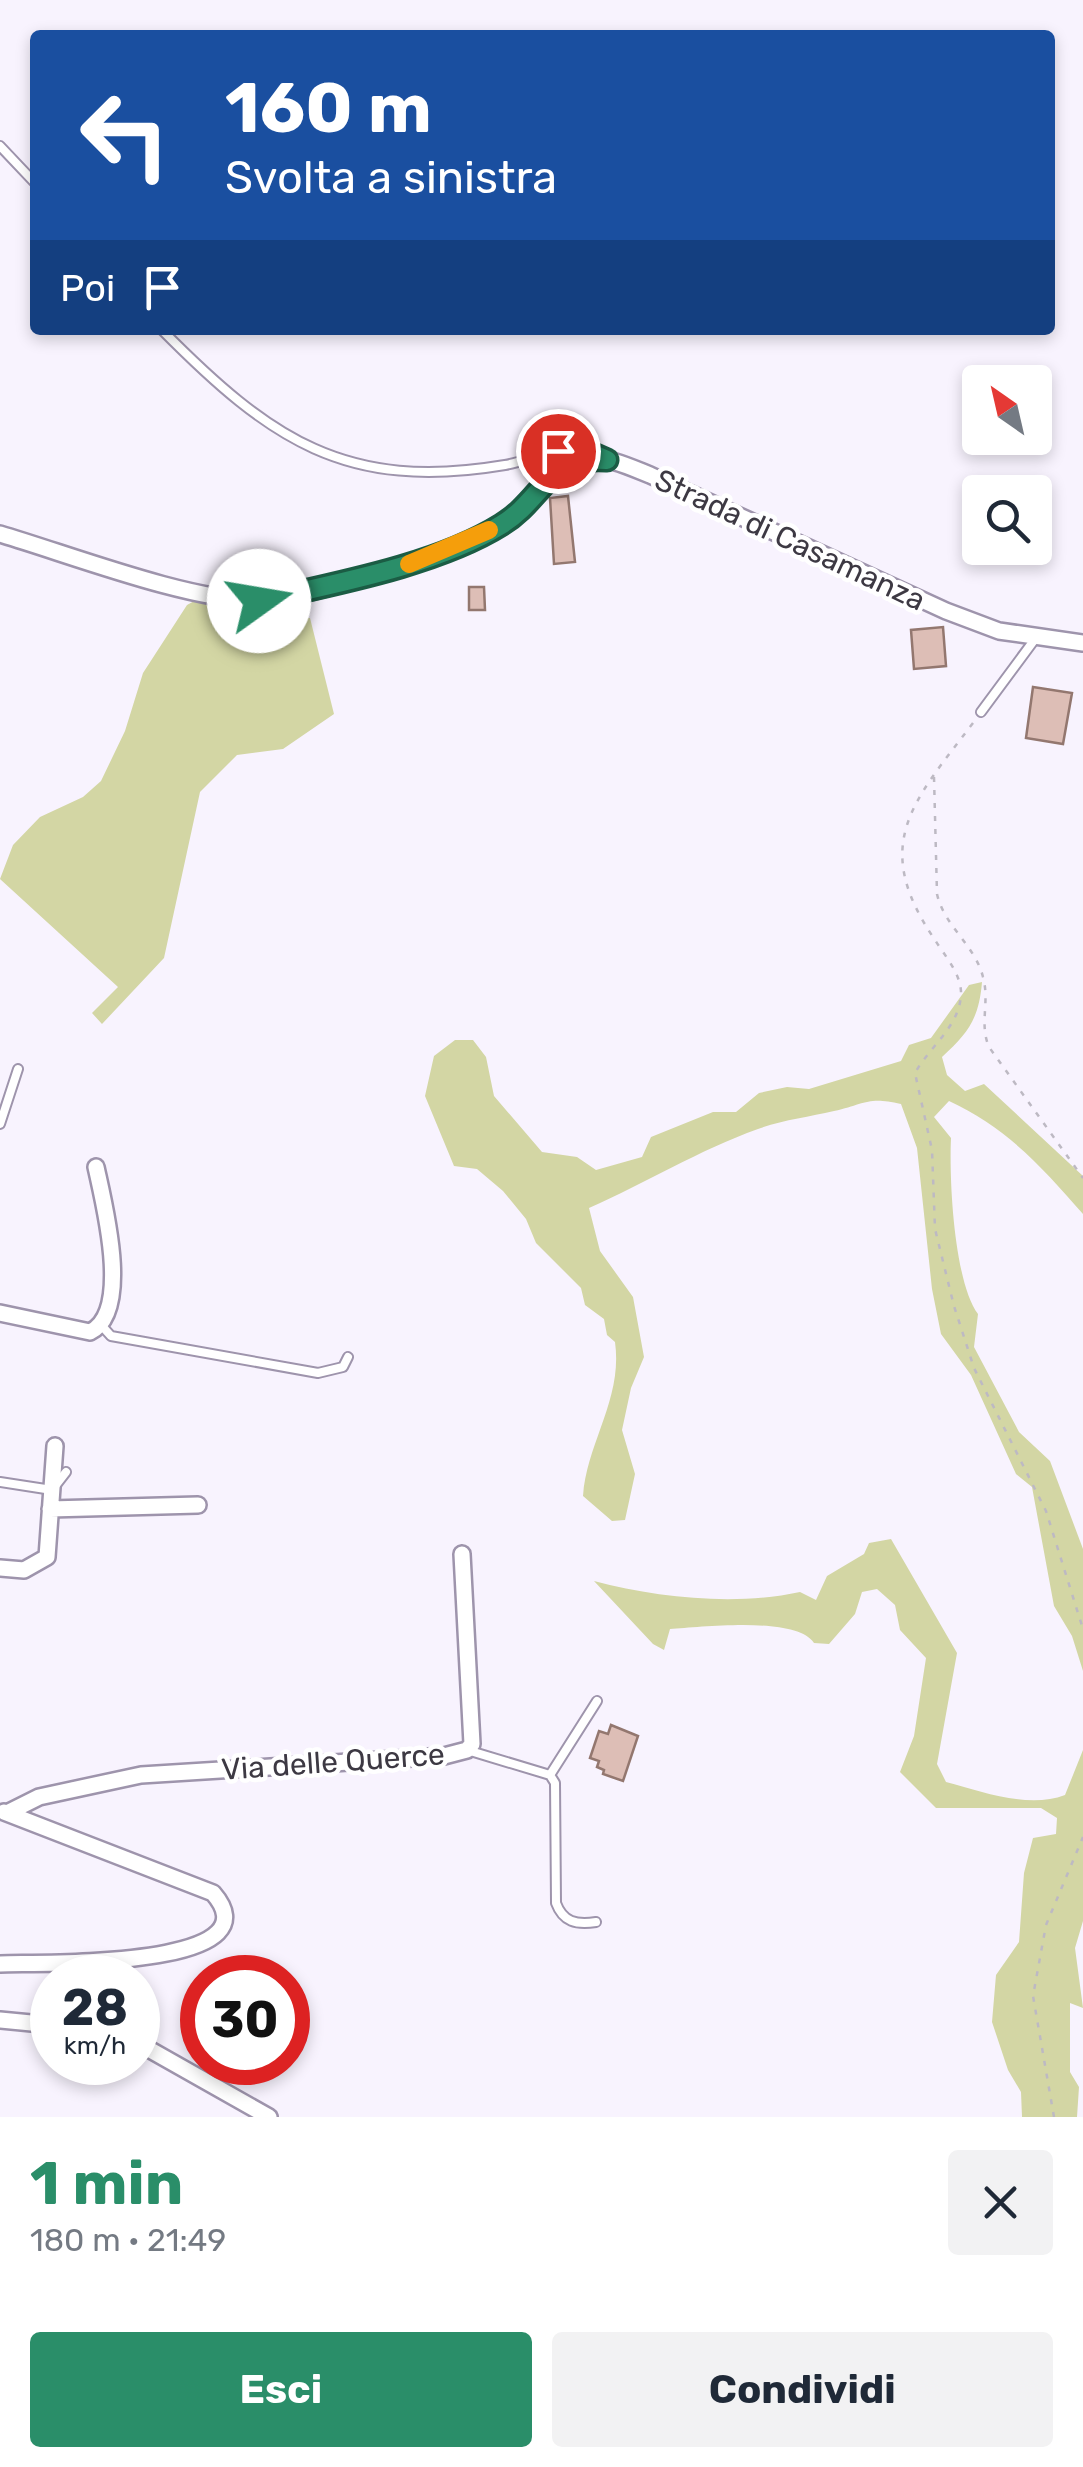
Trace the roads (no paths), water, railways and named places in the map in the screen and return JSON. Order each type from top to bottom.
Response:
[{"type":"street","name":"Strada di Casamanza","points":[[0,534],[180,587],[259,601],[399,568],[502,524],[560,468],[582,458],[607,460],[650,475],[946,611],[1034,639],[1083,643]]},
{"type":"street","points":[[0,1313],[90,1332],[102,1326],[108,1314],[113,1242],[96,1167]]},
{"type":"street","points":[[0,1568],[24,1570],[47,1557],[55,1446]]},
{"type":"street","points":[[50,1510],[198,1505]]},
{"type":"street","name":"Via delle Querce","points":[[4,1811],[39,1796],[140,1776],[444,1756],[466,1750],[472,1744],[462,1554]]},
{"type":"street","points":[[0,1964],[186,1952],[220,1936],[227,1919],[213,1893],[4,1811]]},
{"type":"street","points":[[0,2020],[30,2023]]},
{"type":"street","points":[[160,2055],[270,2117]]},
{"type":"lane","points":[[0,146],[30,178]]},
{"type":"lane","points":[[168,335],[265,420],[316,453],[364,468],[504,465],[582,449],[607,460]]},
{"type":"lane","points":[[981,712],[1034,639]]},
{"type":"lane","points":[[0,1124],[18,1068]]},
{"type":"lane","points":[[102,1326],[111,1336],[318,1373],[344,1367],[348,1357]]},
{"type":"lane","points":[[0,1482],[52,1490],[66,1472]]},
{"type":"lane","points":[[550,1775],[597,1701]]},
{"type":"lane","points":[[466,1750],[550,1775],[555,1784],[556,1903],[560,1916],[570,1922],[596,1922]]}]
